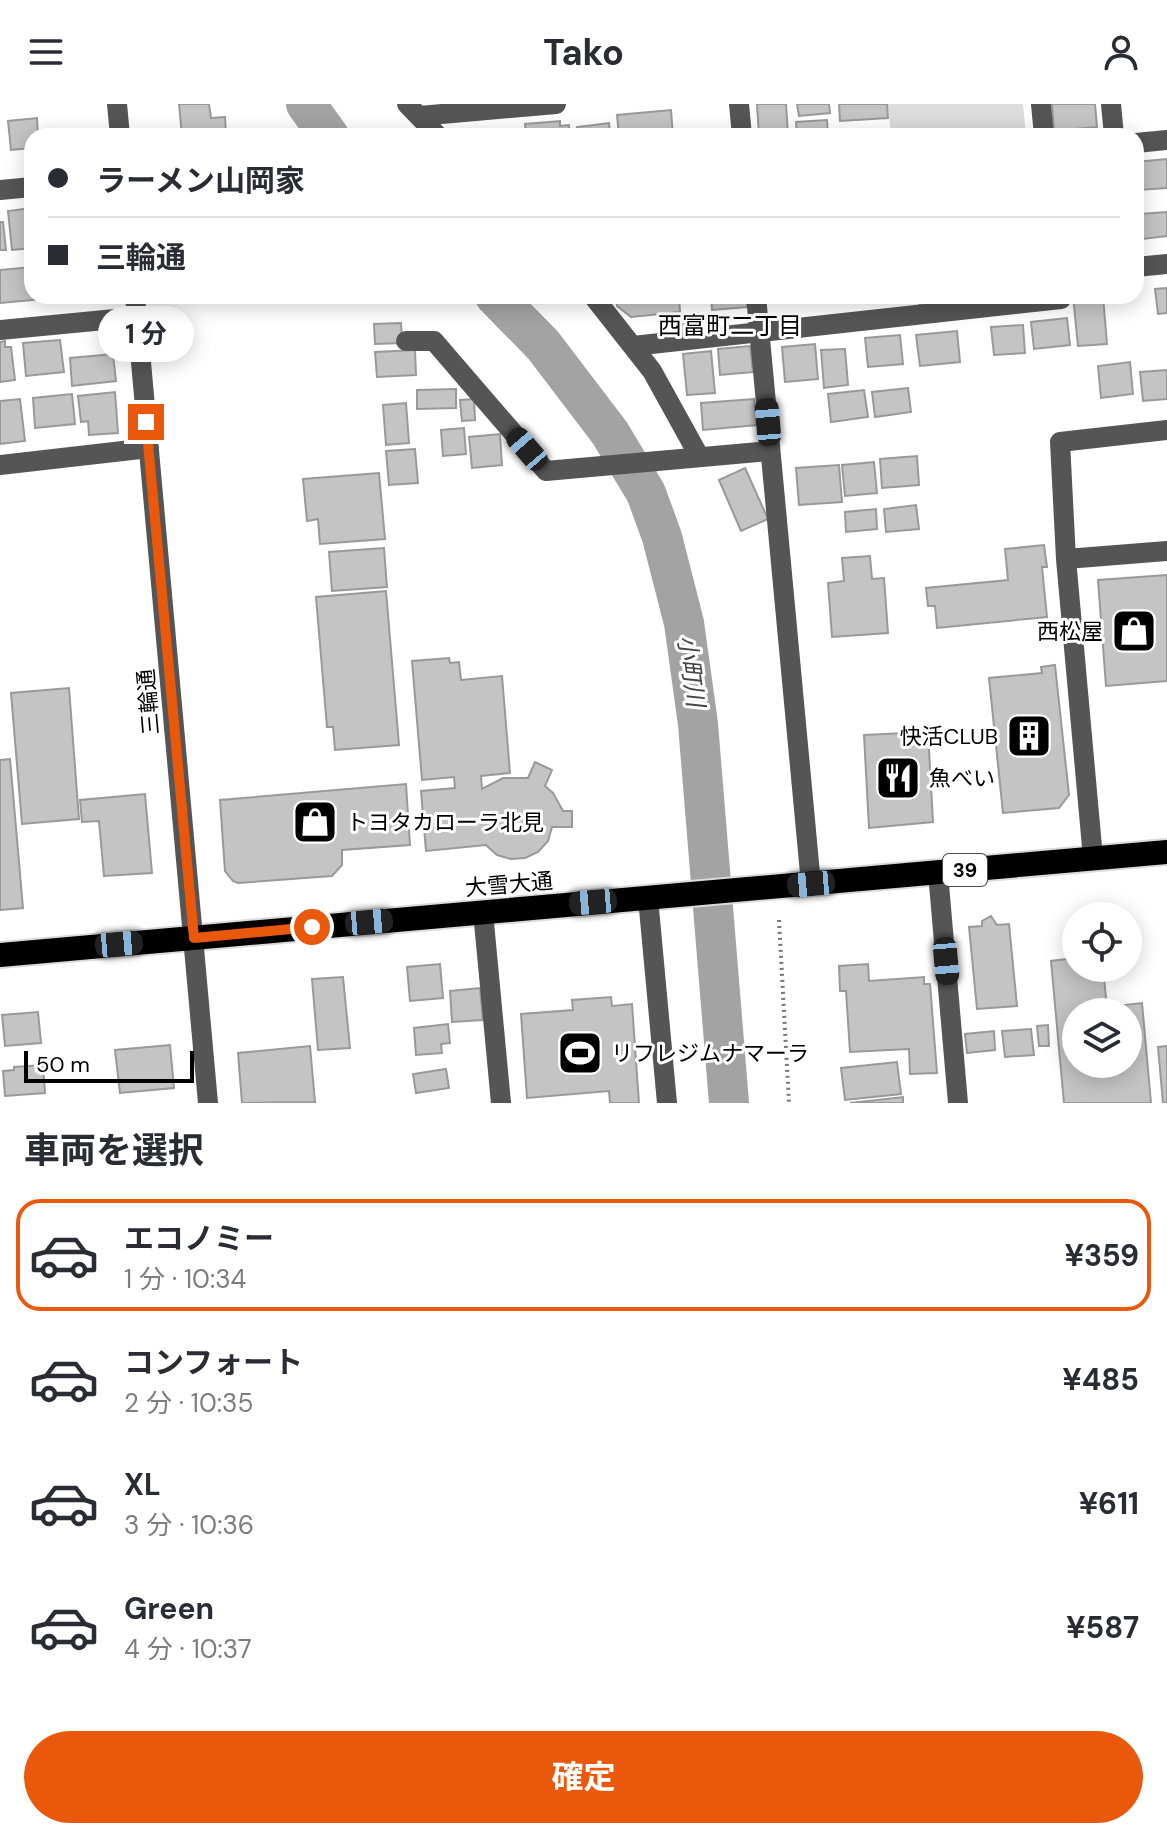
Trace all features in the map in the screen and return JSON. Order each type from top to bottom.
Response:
[{"type":"highway","name":"大雪大通","points":[[0,955],[1167,852]]},
{"type":"street","points":[[117,104],[119,128]]},
{"type":"street","points":[[413,110],[556,104]]},
{"type":"street","points":[[739,104],[741,128]]},
{"type":"street","points":[[1041,104],[1043,128]]},
{"type":"street","points":[[1111,104],[1113,128]]},
{"type":"street","points":[[413,110],[430,128]]},
{"type":"street","points":[[1144,142],[1167,140]]},
{"type":"street","points":[[0,190],[24,188]]},
{"type":"street","points":[[1144,266],[1167,264]]},
{"type":"street","name":"三輪通","points":[[135,304],[208,1103]]},
{"type":"street","points":[[599,304],[652,371],[692,457]]},
{"type":"street","points":[[757,304],[811,884]]},
{"type":"street","points":[[633,346],[1017,304]]},
{"type":"street","points":[[0,330],[136,317]]},
{"type":"street","points":[[406,341],[434,341],[546,471],[770,451]]},
{"type":"street","points":[[1093,858],[1066,559],[1060,442],[1167,430]]},
{"type":"street","points":[[0,465],[149,448]]},
{"type":"street","points":[[1066,559],[1167,551]]},
{"type":"street","points":[[938,873],[958,1103]]},
{"type":"street","points":[[648,898],[667,1103]]},
{"type":"street","points":[[483,912],[501,1103]]},
{"type":"path","points":[[779,920],[789,1103]]},
{"type":"shaded area","points":[[888,104],[1023,104],[1025,128],[890,128]]},
{"type":"building","points":[[179,104],[209,104],[211,118],[225,117],[226,128],[181,128]]},
{"type":"building","points":[[757,104],[786,104],[788,128],[758,128]]},
{"type":"building","points":[[797,104],[829,104],[830,113],[799,116]]},
{"type":"building","points":[[839,104],[887,104],[888,118],[840,121]]},
{"type":"building","points":[[1052,104],[1095,104],[1097,127],[1054,128]]},
{"type":"building","points":[[671,110],[672,128],[618,128],[617,115]]},
{"type":"building","points":[[37,118],[38,128],[24,128],[24,149],[11,150],[8,121]]},
{"type":"building","points":[[827,120],[828,128],[796,128],[796,122]]},
{"type":"building","points":[[560,121],[560,126],[569,125],[569,128],[525,128],[525,124]]},
{"type":"building","points":[[609,123],[609,128],[577,128]]},
{"type":"building","points":[[1167,159],[1167,188],[1144,190],[1144,161]]},
{"type":"building","points":[[24,209],[24,249],[12,250],[8,211]]},
{"type":"building","points":[[1167,212],[1167,236],[1144,239],[1144,214]]},
{"type":"building","points":[[0,222],[3,222],[6,250],[0,250]]},
{"type":"building","points":[[24,268],[24,301],[0,303],[0,270]]},
{"type":"building","points":[[1167,288],[1167,313],[1158,314],[1155,289]]},
{"type":"building","points":[[680,304],[680,312],[631,317],[617,306]]},
{"type":"building","points":[[712,304],[747,304],[747,307],[712,310]]},
{"type":"building","points":[[920,304],[951,304],[920,307]]},
{"type":"building","points":[[1074,304],[1104,304],[1107,344],[1078,346]]},
{"type":"building","points":[[698,313],[699,328],[683,330],[682,315]]},
{"type":"building","points":[[1067,318],[1070,345],[1034,349],[1031,322]]},
{"type":"building","points":[[401,323],[402,343],[375,344],[374,324]]},
{"type":"building","points":[[1023,325],[1025,353],[994,355],[991,327]]},
{"type":"building","points":[[957,331],[960,362],[920,366],[916,335]]},
{"type":"building","points":[[900,335],[903,364],[868,367],[865,338]]},
{"type":"building","points":[[60,340],[64,372],[26,376],[23,343]]},
{"type":"building","points":[[5,341],[5,347],[11,347],[15,380],[0,382],[0,342]]},
{"type":"building","points":[[815,344],[818,379],[785,382],[782,347]]},
{"type":"building","points":[[750,346],[753,372],[720,375],[718,349]]},
{"type":"building","points":[[845,349],[848,385],[824,388],[821,350]]},
{"type":"building","points":[[415,350],[416,375],[377,377],[375,352]]},
{"type":"building","points":[[711,351],[715,393],[687,395],[683,354]]},
{"type":"building","points":[[113,354],[116,381],[72,386],[70,358]]},
{"type":"building","points":[[1130,362],[1133,394],[1101,398],[1098,366]]},
{"type":"building","points":[[1167,370],[1167,399],[1143,401],[1140,372]]},
{"type":"building","points":[[908,388],[911,412],[875,417],[872,392]]},
{"type":"building","points":[[456,389],[456,408],[417,409],[417,390]]},
{"type":"building","points":[[864,390],[868,417],[831,422],[828,394]]},
{"type":"building","points":[[115,392],[118,433],[89,435],[88,421],[81,422],[78,396]]},
{"type":"building","points":[[72,394],[75,424],[35,428],[33,398]]},
{"type":"building","points":[[20,399],[25,441],[0,444],[0,401]]},
{"type":"building","points":[[474,399],[475,420],[462,421],[460,400]]},
{"type":"building","points":[[754,399],[757,425],[703,430],[701,403]]},
{"type":"building","points":[[406,403],[409,443],[386,445],[383,405]]},
{"type":"building","points":[[464,428],[466,454],[443,456],[441,430]]},
{"type":"building","points":[[500,434],[502,465],[472,468],[469,437]]},
{"type":"building","points":[[415,449],[418,483],[389,485],[386,451]]},
{"type":"building","points":[[917,456],[919,485],[882,488],[880,459]]},
{"type":"building","points":[[874,462],[877,493],[845,496],[842,465]]},
{"type":"building","points":[[839,465],[842,502],[799,505],[796,468]]},
{"type":"building","points":[[745,468],[768,519],[741,531],[719,480]]},
{"type":"building","points":[[379,473],[385,539],[320,544],[318,519],[307,521],[303,479]]},
{"type":"building","points":[[916,505],[919,529],[886,532],[884,509]]},
{"type":"building","points":[[876,509],[877,529],[846,532],[845,512]]},
{"type":"building","points":[[1044,545],[1047,567],[1042,567],[1047,617],[937,628],[935,606],[928,606],[926,588],[1008,580],[1005,549]]},
{"type":"building","points":[[384,548],[387,587],[332,591],[329,552]]},
{"type":"building","points":[[870,556],[872,579],[884,578],[888,633],[832,637],[828,583],[844,581],[842,558]]},
{"type":"building","name":"西松屋","points":[[1167,575],[1167,681],[1106,686],[1098,580]]},
{"type":"building","points":[[386,591],[399,745],[335,750],[333,727],[327,727],[316,597]]},
{"type":"building","points":[[449,658],[450,663],[459,662],[461,680],[502,676],[510,773],[481,776],[482,789],[503,778],[528,778],[535,762],[552,770],[545,786],[553,793],[563,811],[572,811],[572,827],[552,827],[548,841],[538,852],[525,858],[511,859],[497,855],[486,845],[426,851],[421,791],[455,788],[454,777],[422,780],[412,661]]},
{"type":"building","name":"快活CLUB","points":[[1055,665],[1069,795],[1059,808],[1003,813],[989,678],[1042,673],[1041,667]]},
{"type":"building","points":[[69,688],[79,819],[22,824],[11,693]]},
{"type":"building","name":"魚べい","points":[[928,732],[933,822],[869,828],[864,735]]},
{"type":"building","points":[[10,759],[23,908],[0,910],[0,760]]},
{"type":"building","name":"トヨタカローラ北見","points":[[406,784],[410,845],[342,850],[342,865],[332,876],[238,883],[225,871],[220,800]]},
{"type":"building","points":[[145,794],[152,873],[104,876],[99,821],[82,822],[80,800]]},
{"type":"building","points":[[991,916],[997,925],[1009,924],[1017,1006],[977,1009],[969,927],[982,926],[982,921]]},
{"type":"building","points":[[1062,960],[1062,982],[1104,982],[1106,998],[1062,998],[1062,1078],[1142,1078],[1142,1003],[1151,1103],[1064,1103],[1051,961]]},
{"type":"building","points":[[440,964],[443,998],[410,1001],[407,967]]},
{"type":"building","points":[[868,964],[869,981],[924,977],[924,984],[930,984],[937,1073],[910,1074],[909,1049],[850,1052],[846,991],[840,991],[839,966]]},
{"type":"building","points":[[343,977],[350,1048],[318,1050],[312,979]]},
{"type":"building","points":[[480,988],[483,1020],[452,1022],[450,991]]},
{"type":"building","name":"リフレジムナマーラ","points":[[611,997],[612,1006],[632,1004],[639,1103],[610,1103],[609,1091],[527,1098],[521,1014],[573,1010],[572,1000]]},
{"type":"building","points":[[38,1012],[41,1043],[5,1046],[2,1015]]},
{"type":"building","points":[[448,1024],[450,1043],[441,1044],[442,1053],[416,1055],[414,1028]]},
{"type":"building","points":[[1048,1025],[1049,1046],[1039,1046],[1037,1026]]},
{"type":"building","points":[[1031,1029],[1034,1055],[1005,1057],[1002,1031]]},
{"type":"building","points":[[994,1031],[995,1050],[967,1053],[965,1034]]},
{"type":"building","points":[[170,1045],[174,1088],[120,1093],[115,1050]]},
{"type":"building","points":[[310,1046],[315,1102],[242,1103],[238,1053]]},
{"type":"building","points":[[1167,1046],[1167,1103],[1163,1103],[1158,1047]]},
{"type":"building","points":[[897,1062],[901,1094],[845,1100],[841,1068]]},
{"type":"building","points":[[43,1065],[45,1093],[5,1096],[3,1071]]},
{"type":"building","points":[[446,1069],[449,1088],[416,1093],[413,1074]]},
{"type":"building","points":[[903,1097],[903,1103],[850,1103]]},
{"type":"waterway","name":"小町川","points":[[306,104],[323,128]]},
{"type":"waterway","name":"小町川","points":[[503,304],[543,345],[610,433],[646,493],[662,537],[684,623],[698,724],[729,1103]]},
{"type":"place","name":"西松屋","points":[[1134,631]]},
{"type":"place","name":"快活CLUB","points":[[1029,736]]},
{"type":"place","name":"魚べい","points":[[898,778]]},
{"type":"place","name":"トヨタカローラ北見","points":[[315,822]]},
{"type":"place","name":"リフレジムナマーラ","points":[[580,1053]]},
{"type":"district","name":"西富町二丁目","points":[[730,326]]},
{"type":"route","points":[[146,422],[194,938],[312,927]]}]
